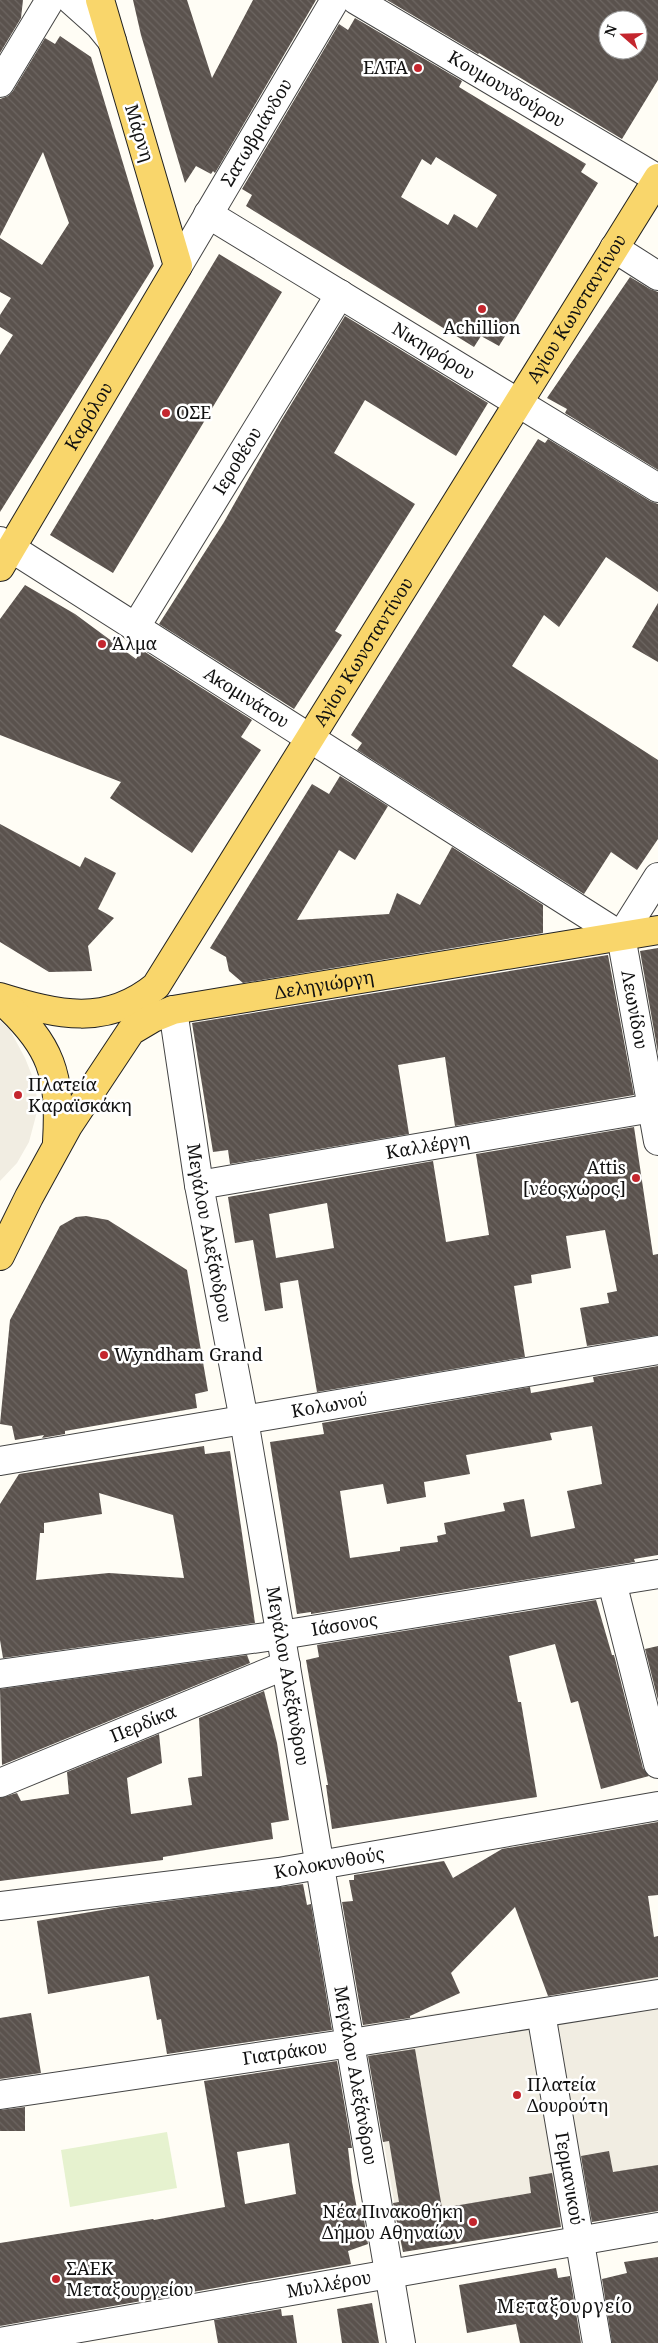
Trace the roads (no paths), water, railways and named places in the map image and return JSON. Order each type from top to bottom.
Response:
[{"type":"main road","name":"Μάρνη","points":[[100,0],[178,266]]},
{"type":"main road","name":"Αγίου Κωνσταντίνου","points":[[0,998],[30,1007],[85,1014],[107,1012],[142,997],[156,986],[658,179]]},
{"type":"main road","name":"Καρόλου","points":[[4,552],[178,266]]},
{"type":"main road","name":"Δεληγιώργη","points":[[57,1146],[93,1087],[131,1031],[153,1018],[173,1010],[658,930]]},
{"type":"main road","points":[[0,998],[34,1033],[51,1065],[58,1099],[57,1146],[0,1256]]},
{"type":"main road","points":[[0,1213],[29,1197]]},
{"type":"street","points":[[0,83],[50,0]]},
{"type":"street","points":[[71,0],[99,25],[112,41]]},
{"type":"street","name":"Σατωβριάνδου","points":[[178,266],[335,0]]},
{"type":"street","name":"Κουμουνδούρου","points":[[356,0],[658,179]]},
{"type":"street","name":"Νικηφόρου","points":[[208,214],[658,488]]},
{"type":"street","points":[[614,248],[658,276]]},
{"type":"street","name":"Ιεροθέου","points":[[135,628],[340,294]]},
{"type":"street","name":"Ακομινάτου","points":[[4,552],[135,628],[621,936]]},
{"type":"street","points":[[621,936],[658,877]]},
{"type":"street","name":"Λεωνίδου","points":[[621,936],[655,1108],[658,1141]]},
{"type":"street","name":"Μεγάλου Αλεξάνδρου","points":[[173,1010],[199,1186],[244,1420],[401,2343]]},
{"type":"street","name":"Καλλέργη","points":[[199,1186],[655,1108]]},
{"type":"street","name":"Κολωνού","points":[[0,1461],[658,1350]]},
{"type":"street","name":"Ιάσονος","points":[[0,1674],[281,1635],[658,1574]]},
{"type":"street","points":[[612,1582],[658,1764]]},
{"type":"street","name":"Περδίκα","points":[[0,1783],[286,1665]]},
{"type":"street","name":"Κολοκυνθούς","points":[[0,1906],[321,1866],[658,1806]]},
{"type":"street","name":"Γιατράκου","points":[[0,2095],[351,2043],[658,1994]]},
{"type":"street","name":"Γερμανικού","points":[[541,2013],[597,2343]]},
{"type":"street","name":"Μυλλέρου","points":[[0,2342],[658,2227]]},
{"type":"place","name":"ΕΛΤΑ","points":[[418,68]]},
{"type":"place","name":"Achillion","points":[[482,309]]},
{"type":"place","name":"ΟΣΕ","points":[[166,413]]},
{"type":"place","name":"Άλμα","points":[[102,644]]},
{"type":"place","name":"Πλατεία Καραϊσκάκη","points":[[18,1095]]},
{"type":"place","name":"Attis [νέοςχώρος]","points":[[636,1178]]},
{"type":"place","name":"Wyndham Grand","points":[[104,1355]]},
{"type":"place","name":"Πλατεία Δουρούτη","points":[[517,2095]]},
{"type":"place","name":"Νέα Πινακοθήκη Δήμου Αθηναίων","points":[[473,2222]]},
{"type":"place","name":"ΣΑΕΚ Μεταξουργείου","points":[[56,2279]]},
{"type":"district","name":"Μεταξουργείο","points":[[565,2306]]}]
